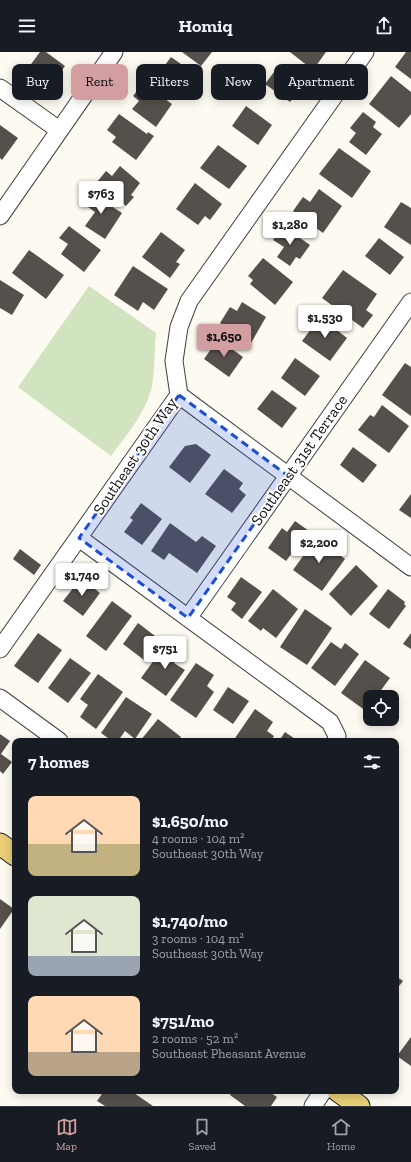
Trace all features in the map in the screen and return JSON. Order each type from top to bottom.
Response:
[{"type":"main road","points":[[0,844],[12,853]]},
{"type":"main road","points":[[342,1094],[359,1106]]},
{"type":"street","points":[[0,216],[114,52]]},
{"type":"street","name":"Southeast 30th Way","points":[[0,650],[179,395],[174,361],[179,328],[189,301],[365,52]]},
{"type":"street","points":[[0,88],[59,130]]},
{"type":"street","name":"Southeast 31st Terrace","points":[[188,618],[411,302]]},
{"type":"street","points":[[179,395],[411,566]]},
{"type":"street","points":[[78,538],[330,722],[337,738]]},
{"type":"street","points":[[0,698],[55,738]]},
{"type":"street","points":[[313,1106],[322,1094]]},
{"type":"highlighted area","points":[[179,395],[288,476],[188,618],[79,538]]},
{"type":"green space","points":[[89,286],[156,333],[153,380],[149,396],[141,414],[111,456],[18,387]]},
{"type":"building","points":[[40,52],[46,52],[62,64],[31,64]]},
{"type":"building","points":[[182,52],[212,52],[203,64],[198,64]]},
{"type":"building","points":[[290,52],[326,52],[317,64],[305,64]]},
{"type":"building","points":[[406,52],[411,52],[411,79],[395,67]]},
{"type":"building","points":[[171,57],[181,64],[166,64]]},
{"type":"building","points":[[274,72],[274,90],[266,85]]},
{"type":"building","points":[[391,76],[411,92],[411,114],[399,128],[369,104]]},
{"type":"building","points":[[138,100],[166,100],[172,104],[156,127],[132,109],[139,101]]},
{"type":"building","points":[[246,106],[272,125],[258,145],[232,126]]},
{"type":"building","points":[[363,112],[376,122],[373,127],[382,134],[366,155],[349,142],[356,133],[350,128]]},
{"type":"building","points":[[119,114],[147,134],[148,132],[154,136],[136,160],[112,142],[116,137],[107,130]]},
{"type":"building","points":[[0,125],[18,138],[2,160],[0,158]]},
{"type":"building","points":[[218,145],[247,166],[229,189],[200,168]]},
{"type":"building","points":[[339,148],[371,171],[352,198],[319,174]]},
{"type":"building","points":[[120,166],[140,183],[131,195],[134,197],[126,206],[97,182],[106,171],[112,176]]},
{"type":"building","points":[[195,183],[222,204],[210,220],[205,216],[198,225],[176,209]]},
{"type":"building","points":[[319,189],[342,206],[323,233],[293,211],[303,197],[310,202]]},
{"type":"building","points":[[88,191],[122,213],[105,239],[85,226],[95,212],[81,202]]},
{"type":"building","points":[[401,202],[411,208],[411,245],[384,227]]},
{"type":"building","points":[[69,226],[101,250],[84,272],[61,254],[68,244],[59,238]]},
{"type":"building","points":[[283,226],[310,245],[300,259],[296,257],[290,266],[277,257],[284,247],[273,240]]},
{"type":"building","points":[[161,232],[185,250],[176,262],[180,264],[170,278],[142,257]]},
{"type":"building","points":[[379,238],[404,257],[390,275],[365,256]]},
{"type":"building","points":[[29,250],[64,275],[46,299],[12,273]]},
{"type":"building","points":[[263,258],[293,282],[275,305],[250,284],[253,280],[248,276]]},
{"type":"building","points":[[133,266],[168,289],[154,310],[143,302],[138,311],[114,295]]},
{"type":"building","points":[[343,270],[377,294],[366,310],[373,315],[363,328],[322,298]]},
{"type":"building","points":[[0,280],[24,295],[12,315],[0,308]]},
{"type":"building","points":[[242,302],[266,317],[251,343],[220,323],[230,307],[237,311]]},
{"type":"building","points":[[320,317],[347,338],[330,361],[302,341]]},
{"type":"building","points":[[218,339],[243,357],[229,377],[204,359]]},
{"type":"building","points":[[295,358],[320,376],[305,396],[281,378]]},
{"type":"building","points":[[405,363],[411,367],[411,416],[382,395]]},
{"type":"building","points":[[272,390],[297,408],[282,428],[257,409]]},
{"type":"building","points":[[382,405],[409,426],[389,453],[358,430],[370,415],[374,417]]},
{"type":"building","points":[[196,444],[211,455],[190,483],[169,467],[185,446]]},
{"type":"building","points":[[353,447],[377,465],[363,483],[340,465]]},
{"type":"building","points":[[224,469],[243,483],[239,489],[246,495],[232,513],[205,494]]},
{"type":"building","points":[[411,494],[411,518],[399,510]]},
{"type":"building","points":[[141,503],[162,519],[142,545],[124,532],[133,520],[130,518]]},
{"type":"building","points":[[295,521],[309,531],[286,561],[268,548],[282,528],[287,532]]},
{"type":"building","points":[[170,523],[196,542],[202,536],[216,546],[197,573],[169,553],[164,560],[151,551]]},
{"type":"building","points":[[316,538],[345,559],[322,591],[293,570]]},
{"type":"building","points":[[20,549],[41,565],[34,575],[13,559]]},
{"type":"building","points":[[356,565],[378,586],[351,616],[329,594]]},
{"type":"building","points":[[241,577],[262,592],[242,619],[231,610],[236,603],[227,597]]},
{"type":"building","points":[[81,578],[100,593],[83,616],[63,601]]},
{"type":"building","points":[[273,589],[298,609],[276,638],[263,628],[261,631],[248,621]]},
{"type":"building","points":[[388,589],[405,602],[404,604],[406,606],[389,629],[369,614]]},
{"type":"building","points":[[112,601],[132,616],[106,651],[86,636]]},
{"type":"building","points":[[305,609],[332,628],[307,665],[280,647]]},
{"type":"building","points":[[138,623],[159,639],[144,660],[123,644]]},
{"type":"building","points":[[38,633],[62,650],[38,683],[14,666]]},
{"type":"building","points":[[411,633],[411,649],[403,644]]},
{"type":"building","points":[[168,641],[183,651],[174,663],[185,670],[166,696],[141,678]]},
{"type":"building","points":[[331,642],[341,649],[345,643],[359,654],[335,686],[311,668]]},
{"type":"building","points":[[70,658],[91,673],[68,703],[48,688]]},
{"type":"building","points":[[365,660],[390,678],[381,690],[363,690],[363,709],[341,693]]},
{"type":"building","points":[[196,663],[214,675],[207,686],[214,692],[196,718],[170,700]]},
{"type":"building","points":[[98,674],[123,692],[96,729],[80,717],[88,705],[80,699]]},
{"type":"building","points":[[228,687],[249,701],[233,724],[213,710]]},
{"type":"building","points":[[126,697],[152,714],[136,738],[125,731],[120,738],[108,738],[101,733]]},
{"type":"building","points":[[255,709],[273,722],[267,731],[274,736],[273,738],[235,738]]},
{"type":"building","points":[[158,719],[181,737],[180,738],[142,738]]},
{"type":"building","points":[[285,732],[294,738],[281,738]]},
{"type":"building","points":[[0,734],[10,741],[1,754],[12,762],[3,774],[0,771]]},
{"type":"building","points":[[0,899],[12,908],[12,912],[0,929]]},
{"type":"building","points":[[399,978],[403,981],[399,986]]},
{"type":"building","points":[[411,1037],[411,1066],[399,1057],[399,1053]]},
{"type":"building","points":[[102,1094],[135,1094],[153,1106],[105,1106],[97,1101]]},
{"type":"building","points":[[272,1094],[277,1097],[271,1106],[245,1106],[230,1095]]}]
